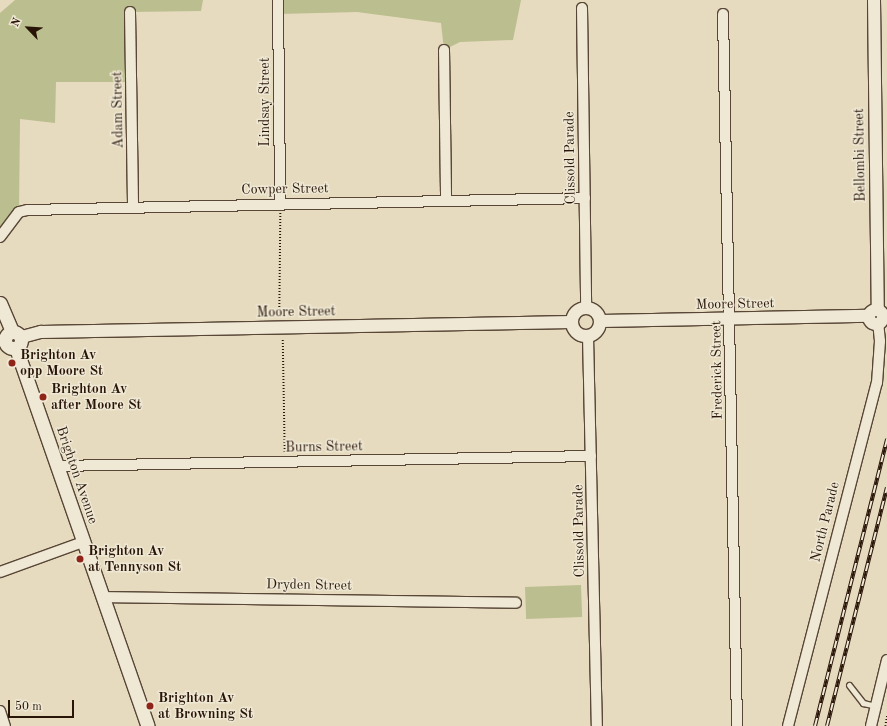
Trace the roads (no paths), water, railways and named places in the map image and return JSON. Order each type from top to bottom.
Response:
[{"type":"main road","name":"Brighton Avenue","points":[[0,303],[17,338],[57,466],[148,726]]},
{"type":"street","name":"Lindsay Street","points":[[278,0],[280,203]]},
{"type":"street","name":"Bellombi Street","points":[[874,0],[879,317]]},
{"type":"street","name":"Clissold Parade","points":[[582,8],[586,308]]},
{"type":"street","name":"Adam Street","points":[[130,12],[133,207]]},
{"type":"street","name":"Frederick Street","points":[[724,14],[737,726]]},
{"type":"street","points":[[444,50],[446,200]]},
{"type":"street","name":"Cowper Street","points":[[0,237],[16,216],[28,210],[280,203],[584,198]]},
{"type":"street","points":[[586,308],[596,311],[601,321],[597,332],[588,336],[575,331],[572,322],[578,311],[586,308]]},
{"type":"street","name":"Moore Street","points":[[601,321],[879,317]]},
{"type":"street","name":"North Parade","points":[[788,726],[877,383],[879,317]]},
{"type":"street","name":"Moore Street","points":[[17,338],[41,332],[572,322]]},
{"type":"street","name":"Clissold Parade","points":[[588,336],[597,726]]},
{"type":"street","name":"Burns Street","points":[[57,466],[591,456]]},
{"type":"street","points":[[0,572],[83,542]]},
{"type":"street","name":"Dryden Street","points":[[102,596],[516,603]]},
{"type":"street","points":[[871,726],[887,660]]},
{"type":"street","points":[[0,712],[5,726]]},
{"type":"lane","points":[[849,685],[863,702],[876,706]]},
{"type":"railway","points":[[815,726],[887,439]]},
{"type":"railway","points":[[827,726],[887,487]]},
{"type":"place","name":"Brighton Av opp Moore St","points":[[12,363]]},
{"type":"place","name":"Brighton Av after Moore St","points":[[43,397]]},
{"type":"place","name":"Brighton Av at Tennyson St","points":[[80,559]]},
{"type":"place","name":"Brighton Av at Browning St","points":[[150,706]]}]
